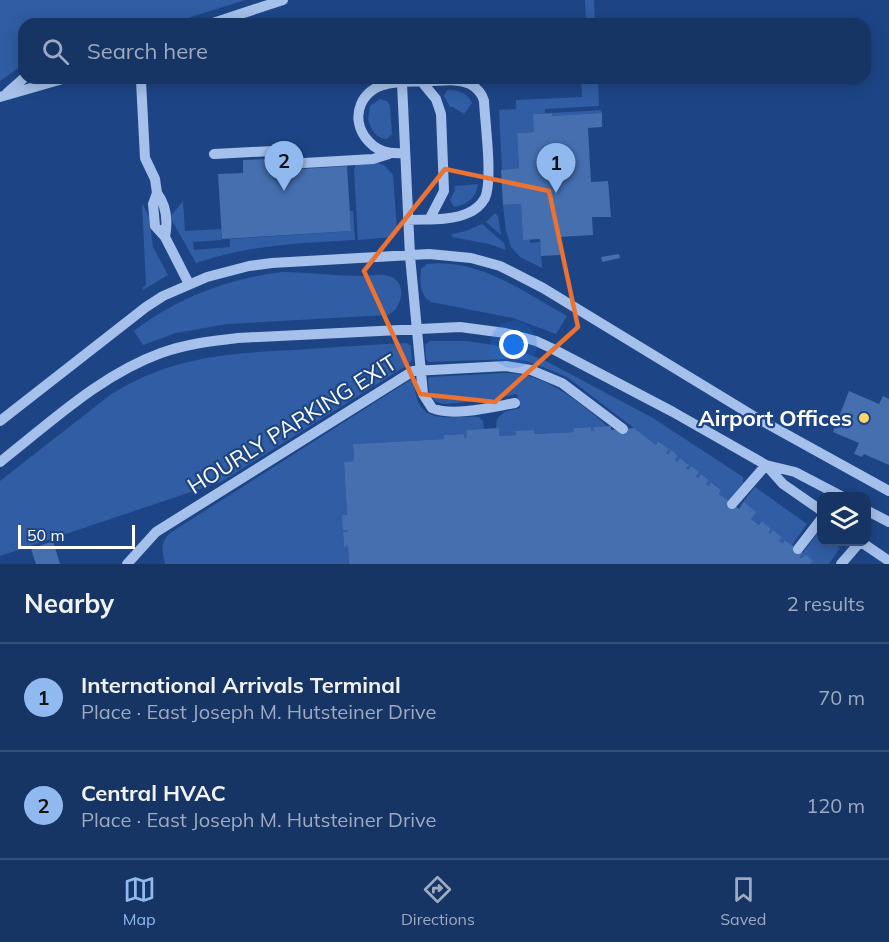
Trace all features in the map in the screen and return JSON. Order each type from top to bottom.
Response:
[{"type":"street","points":[[228,18],[283,0]]},
{"type":"street","points":[[2,96],[18,83]]},
{"type":"street","points":[[2,96],[45,84]]},
{"type":"street","points":[[141,84],[145,158],[155,179],[157,193],[153,204],[155,226],[165,237],[189,284]]},
{"type":"street","points":[[386,84],[376,88],[362,100],[358,110],[359,122],[365,137],[376,148],[390,154]]},
{"type":"street","points":[[402,84],[410,256],[424,399],[437,411],[495,407],[515,403]]},
{"type":"street","points":[[424,84],[436,99],[441,114],[444,191],[430,218]]},
{"type":"street","points":[[408,220],[466,214],[477,208],[485,196],[488,182],[484,101],[480,92],[466,84]]},
{"type":"street","points":[[214,154],[273,151],[286,164]]},
{"type":"street","points":[[270,165],[373,159],[405,153]]},
{"type":"street","points":[[0,421],[146,307],[189,284],[228,270],[272,263],[452,255],[488,262],[543,288],[755,417],[889,491]]},
{"type":"street","points":[[0,462],[110,378],[160,353],[191,344],[230,339],[460,327],[505,333],[536,341],[574,358],[766,465],[795,472],[833,492]]},
{"type":"street","name":"HOURLY PARKING EXIT","points":[[127,564],[156,532],[406,374],[420,370],[506,366],[531,370],[562,383],[623,429]]},
{"type":"street","points":[[732,504],[766,465]]},
{"type":"street","points":[[766,465],[783,484],[817,508]]},
{"type":"street","points":[[871,512],[889,522]]},
{"type":"street","points":[[798,549],[817,524]]},
{"type":"street","points":[[841,564],[857,546]]},
{"type":"street","points":[[867,546],[889,561]]},
{"type":"street","points":[[871,549],[880,564]]},
{"type":"highlighted area","points":[[445,169],[549,191],[578,327],[495,402],[420,394],[364,271]]},
{"type":"shaded area","points":[[0,0],[245,0],[188,18],[18,18],[18,68],[0,81]]},
{"type":"shaded area","points":[[585,0],[594,0],[595,18],[586,18]]},
{"type":"shaded area","points":[[581,84],[598,84],[599,106],[545,109],[545,113],[534,114],[534,132],[517,133],[519,168],[502,170],[499,110],[516,109],[516,100],[582,97]]},
{"type":"shaded area","points":[[447,90],[462,92],[468,96],[472,103],[464,114],[450,107],[444,96]]},
{"type":"shaded area","points":[[380,99],[387,101],[390,106],[392,134],[387,139],[383,139],[372,130],[368,120],[370,106]]},
{"type":"shaded area","points":[[601,110],[602,113],[552,116],[552,113]]},
{"type":"shaded area","points":[[356,164],[384,165],[393,175],[397,230],[393,237],[358,240],[354,169]]},
{"type":"shaded area","points":[[478,184],[470,200],[454,207],[450,200],[455,190],[454,186]]},
{"type":"shaded area","points":[[183,201],[185,231],[221,229],[222,240],[193,242],[194,250],[230,247],[230,239],[351,231],[350,211],[353,211],[355,240],[255,249],[196,263],[170,217]]},
{"type":"shaded area","points":[[142,203],[149,217],[153,247],[168,275],[143,290],[142,288],[146,285]]},
{"type":"shaded area","points":[[521,204],[523,239],[530,239],[530,243],[540,242],[542,268],[520,257],[511,247],[506,231],[503,205]]},
{"type":"shaded area","points":[[495,213],[498,216],[501,235],[486,222]]},
{"type":"shaded area","points":[[482,224],[504,243],[506,250],[489,244],[452,237],[452,234]]},
{"type":"shaded area","points":[[427,264],[464,266],[483,271],[518,287],[567,316],[556,334],[513,318],[431,302],[424,296],[421,283],[421,269]]},
{"type":"shaded area","points":[[282,272],[351,276],[386,275],[395,279],[399,284],[400,301],[393,312],[388,315],[227,324],[176,333],[143,345],[134,331],[168,308],[204,291],[242,279]]},
{"type":"shaded area","points":[[430,341],[465,341],[495,345],[546,361],[653,418],[743,477],[743,483],[728,501],[719,494],[721,490],[712,482],[709,486],[706,484],[709,480],[701,474],[698,478],[691,466],[688,470],[686,468],[688,464],[680,458],[677,462],[675,460],[678,456],[671,451],[667,454],[668,449],[659,441],[656,445],[567,377],[526,361],[511,359],[429,362],[426,359],[425,345]]},
{"type":"shaded area","points":[[406,343],[411,346],[412,360],[409,364],[221,482],[0,556],[0,481],[110,395],[132,382],[154,372],[199,359],[270,351]]},
{"type":"shaded area","points":[[505,373],[533,377],[547,383],[573,398],[607,426],[594,427],[594,431],[591,431],[591,427],[574,428],[574,432],[535,434],[534,430],[515,432],[516,435],[499,436],[499,428],[496,428],[497,419],[504,412],[520,408],[517,394],[489,400],[445,404],[436,401],[431,396],[428,379],[430,377]]},
{"type":"shaded area","points":[[410,380],[414,382],[416,397],[427,413],[445,417],[479,417],[483,421],[484,429],[467,430],[467,438],[464,438],[464,434],[444,435],[444,439],[353,444],[354,461],[344,462],[347,515],[342,515],[348,530],[348,532],[343,532],[344,546],[348,546],[349,564],[165,564],[163,544],[170,533]]},
{"type":"shaded area","points":[[755,487],[807,524],[792,545],[786,540],[783,543],[779,541],[782,537],[773,530],[770,534],[771,529],[762,522],[759,525],[751,519],[744,503],[738,508]]},
{"type":"shaded area","points":[[817,533],[817,546],[840,548],[829,564],[811,564],[813,561],[805,555],[800,557]]},
{"type":"building","points":[[552,113],[552,116],[602,113],[602,127],[588,128],[591,182],[608,181],[611,217],[592,217],[593,235],[559,237],[560,255],[541,256],[540,239],[523,240],[521,204],[503,205],[501,170],[519,168],[517,133],[534,132],[533,114]]},
{"type":"building","points":[[270,159],[271,171],[347,166],[351,231],[222,239],[218,174],[243,173],[243,160]]},
{"type":"building","points":[[619,254],[620,258],[602,262],[601,257]]},
{"type":"building","name":"Airport Offices","points":[[849,391],[879,404],[883,396],[889,399],[889,465],[864,454],[862,457],[854,454],[859,443],[833,432]]},
{"type":"building","points":[[611,426],[611,430],[634,428],[656,445],[658,441],[669,449],[666,453],[668,454],[671,450],[678,456],[675,460],[677,462],[680,458],[689,465],[686,468],[688,470],[691,466],[699,472],[696,476],[698,478],[701,474],[709,480],[706,484],[709,486],[711,482],[721,490],[719,494],[739,509],[744,502],[756,512],[751,519],[759,525],[762,521],[771,529],[770,534],[773,530],[782,537],[779,541],[783,543],[785,540],[803,553],[800,557],[802,558],[805,554],[813,561],[811,564],[349,564],[348,546],[344,547],[343,532],[348,532],[348,530],[343,530],[342,515],[347,515],[344,462],[354,461],[353,444],[444,439],[444,435],[464,434],[464,438],[467,438],[466,430],[499,428],[499,436],[516,435],[515,431],[534,430],[535,434],[574,432],[574,428],[591,427],[591,431],[594,431],[593,427]]},
{"type":"building","points":[[53,541],[60,564],[36,564],[31,549]]},
{"type":"place","name":"Central HVAC","points":[[284,191]]},
{"type":"place","name":"International Arrivals Terminal","points":[[556,193]]},
{"type":"place","name":"Airport Offices","points":[[864,418]]}]
